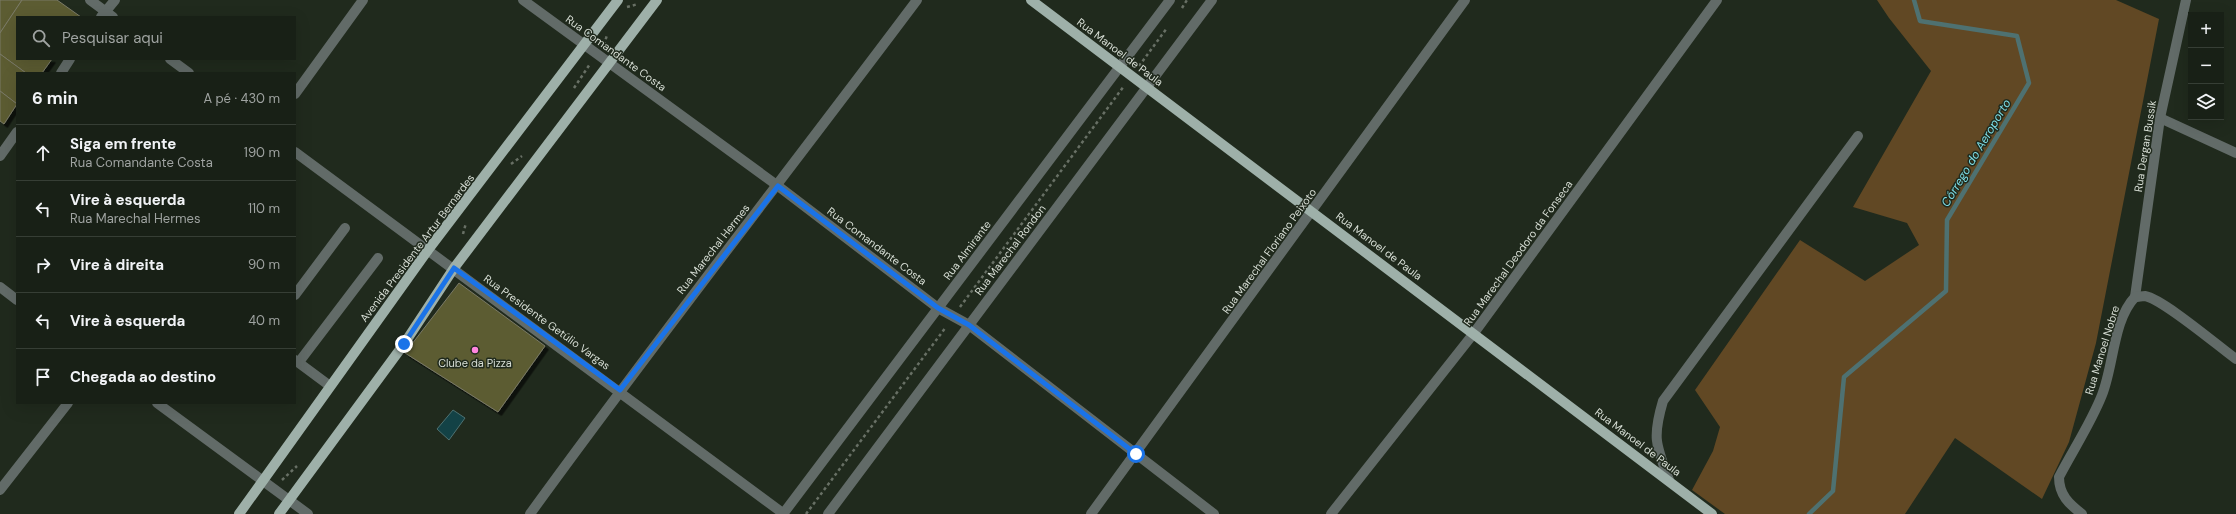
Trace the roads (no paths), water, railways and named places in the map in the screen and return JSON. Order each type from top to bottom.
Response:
[{"type":"main road","name":"Avenida Presidente Artur Bernardes","points":[[239,514],[428,250],[618,0]]},
{"type":"main road","points":[[279,514],[404,344],[454,268],[657,0]]},
{"type":"main road","name":"Rua Manoel de Paula","points":[[1031,0],[1131,77],[1148,88],[1313,211],[1712,514]]},
{"type":"street","points":[[90,0],[107,15],[115,0]]},
{"type":"street","points":[[296,93],[364,0]]},
{"type":"street","name":"Rua Comandante Costa","points":[[523,0],[778,186],[938,308],[969,325],[1214,514]]},
{"type":"street","name":"Rua Marechal Hermes","points":[[530,514],[620,390],[778,186],[917,0]]},
{"type":"street","name":"Rua Almirante","points":[[784,514],[1170,0]]},
{"type":"street","name":"Rua Marechal Rondon","points":[[828,514],[1148,88],[1212,0]]},
{"type":"street","name":"Rua Marechal Floriano Peixoto","points":[[1091,514],[1466,0]]},
{"type":"street","name":"Rua Marechal Deodoro da Fonseca","points":[[1331,514],[1474,333],[1717,0]]},
{"type":"street","name":"Rua Dergan Bussik","points":[[2136,297],[2160,118],[2186,0]]},
{"type":"street","points":[[61,72],[69,60]]},
{"type":"street","points":[[171,60],[188,72]]},
{"type":"street","points":[[2160,118],[2236,153]]},
{"type":"street","points":[[0,156],[16,133]]},
{"type":"street","points":[[1669,480],[1656,444],[1657,421],[1663,401],[1858,136]]},
{"type":"street","name":"Rua Presidente Getúlio Vargas","points":[[296,153],[620,390],[784,514]]},
{"type":"street","points":[[296,294],[345,228]]},
{"type":"street","points":[[330,386],[297,361],[378,258]]},
{"type":"street","points":[[0,287],[16,299]]},
{"type":"street","points":[[2136,297],[2145,296],[2179,316],[2236,359]]},
{"type":"street","name":"Rua Manoel Nobre","points":[[2082,514],[2068,503],[2059,487],[2059,477],[2102,394],[2122,320],[2128,305],[2136,297]]},
{"type":"street","points":[[0,490],[67,404]]},
{"type":"street","points":[[158,404],[308,514]]},
{"type":"water","points":[[453,410],[465,418],[449,440],[437,429]]},
{"type":"waterway","name":"Córrego do Aeroporto","points":[[1809,514],[1833,491],[1844,377],[1946,291],[1947,220],[2029,83],[2017,36],[1920,21],[1914,0]]},
{"type":"place","name":"Clube da Pizza","points":[[475,350]]}]
